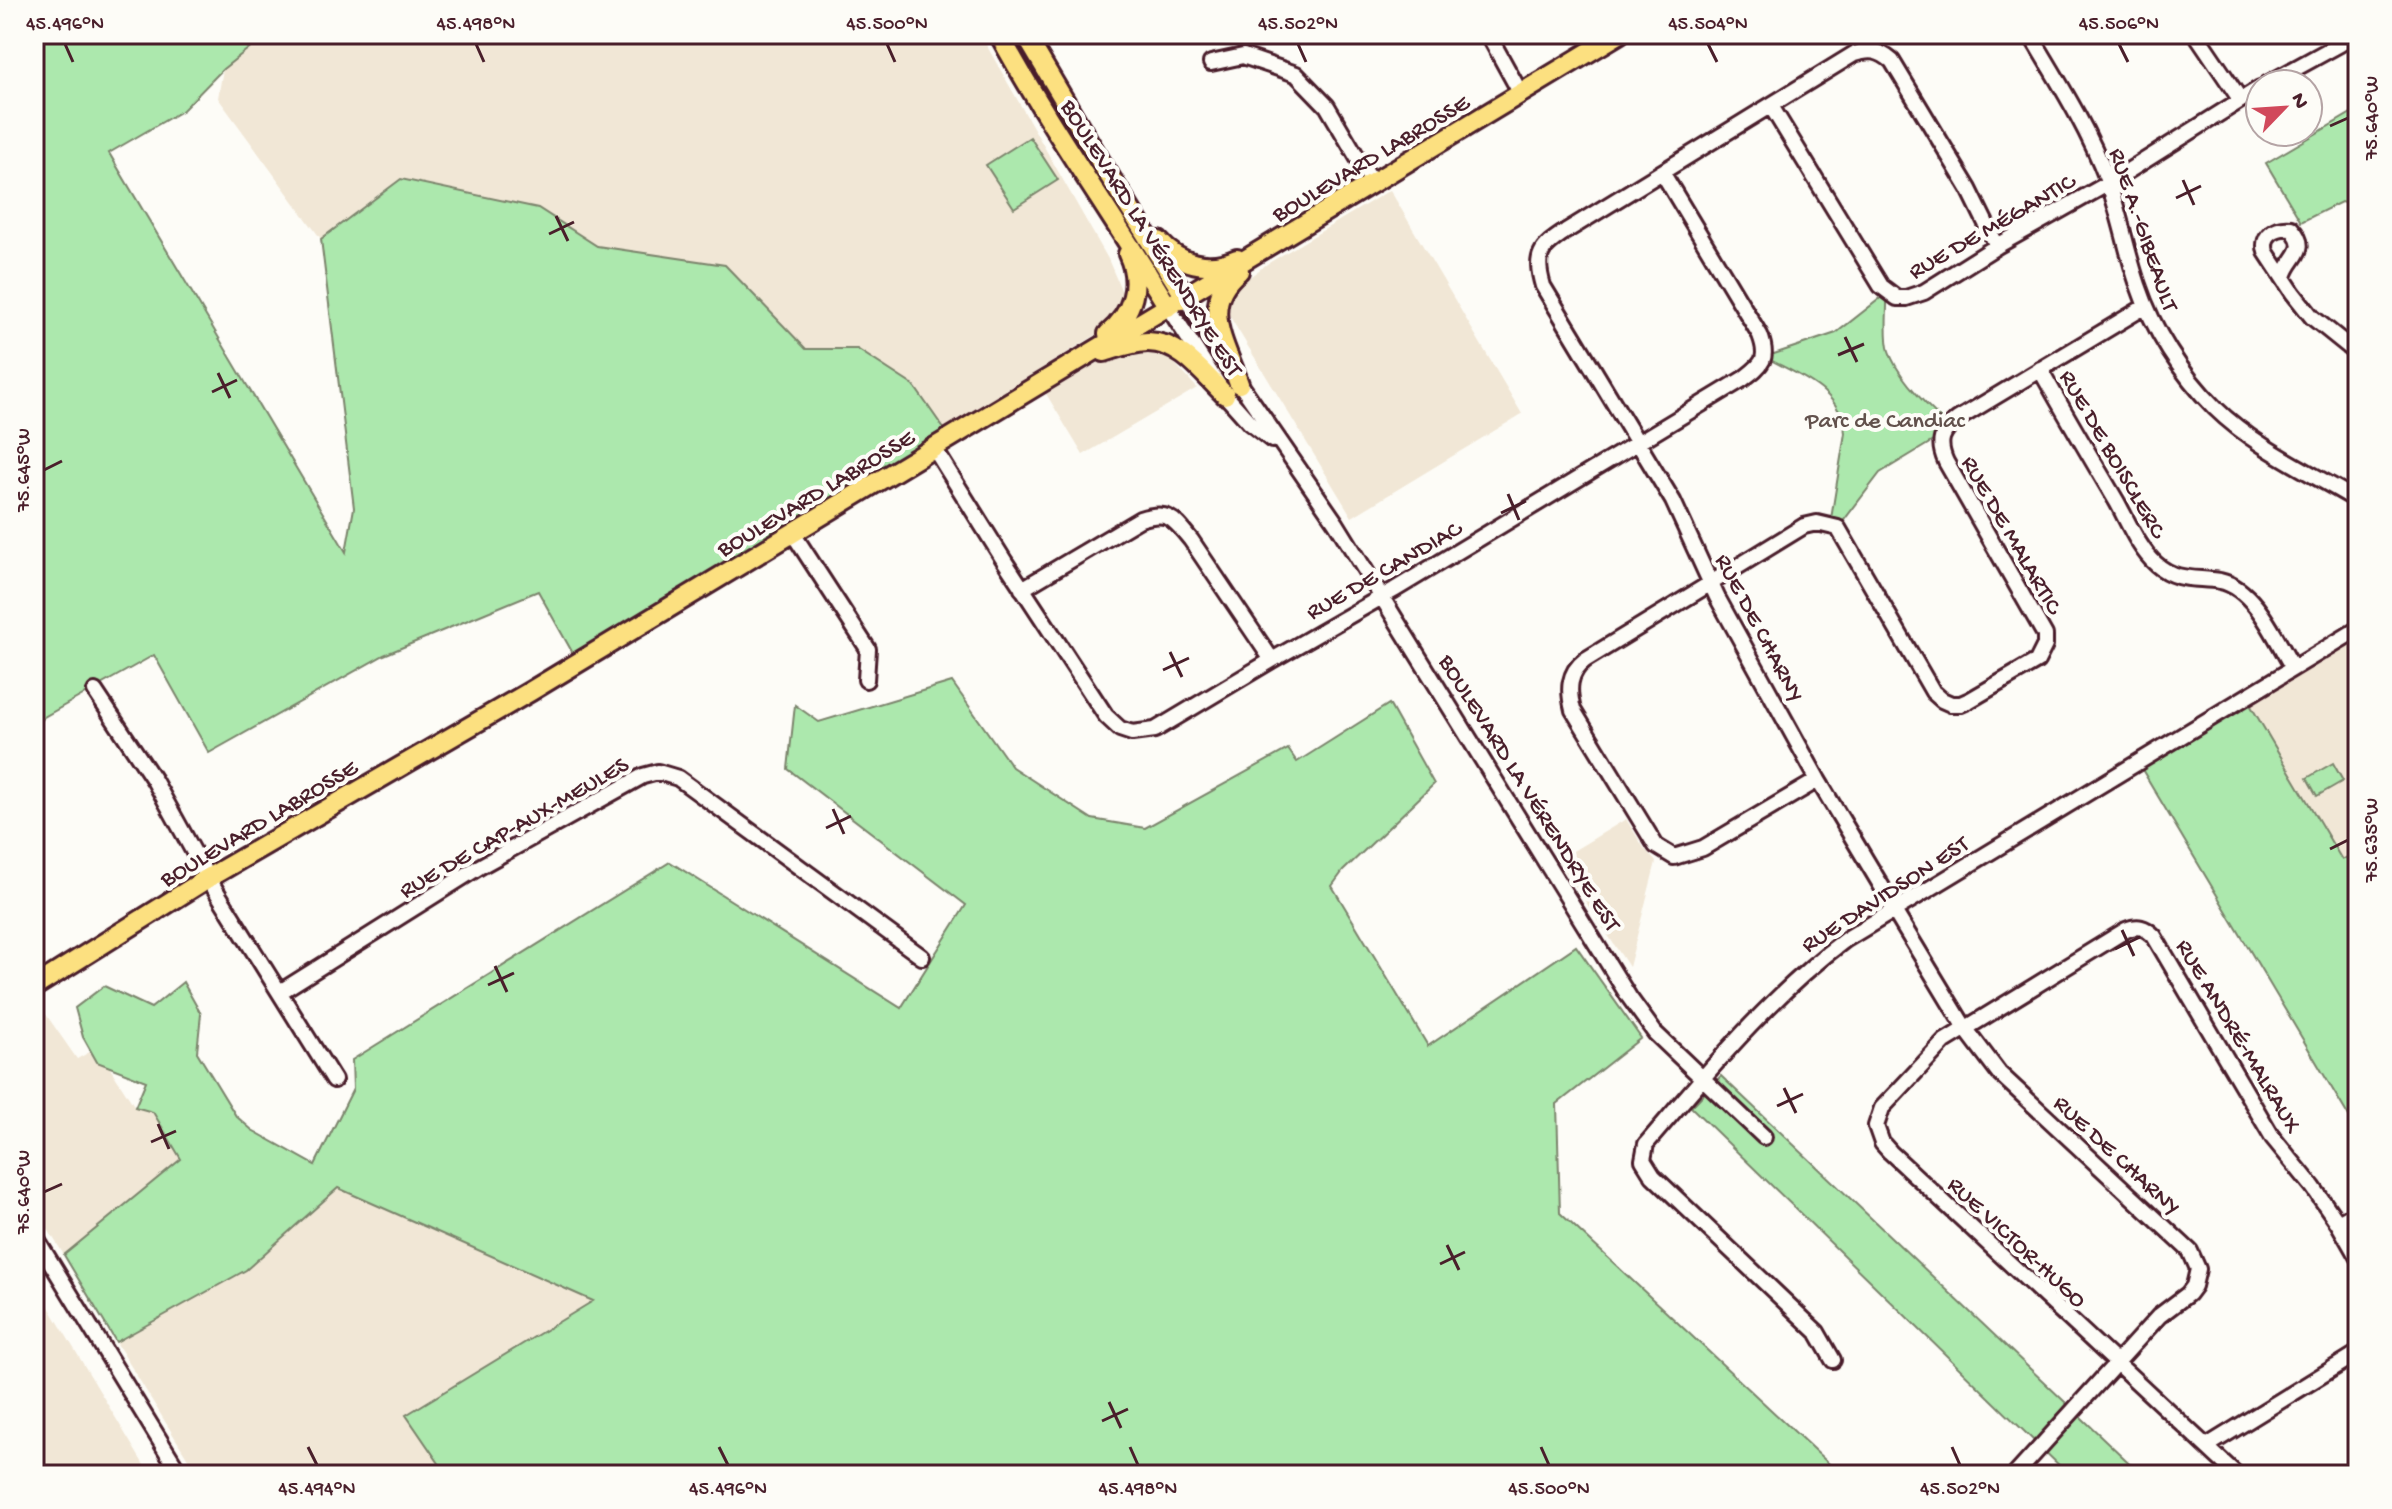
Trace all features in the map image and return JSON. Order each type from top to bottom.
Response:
[{"type":"main road","name":"BOULEVARD LA VÉRENDRYE EST","points":[[999,34],[1038,102],[1168,307]]},
{"type":"main road","name":"BOULEVARD LA VÉRENDRYE EST","points":[[1025,34],[1185,297]]},
{"type":"main road","name":"BOULEVARD LABROSSE","points":[[34,987],[208,878],[531,691],[1619,34]]},
{"type":"main road","points":[[1136,215],[1169,252],[1192,263],[1231,262],[1272,244]]},
{"type":"main road","points":[[1078,359],[1118,326],[1134,296],[1131,262],[1111,216]]},
{"type":"main road","points":[[1232,390],[1216,316],[1218,298],[1231,278],[1272,244]]},
{"type":"main road","points":[[1078,359],[1135,343],[1159,343],[1182,354],[1232,390]]},
{"type":"street","points":[[1488,34],[1521,94]]},
{"type":"street","name":"RUE A.-GIBEAULT","points":[[2030,34],[2078,117],[2109,183],[2131,265],[2146,306],[2183,369],[2217,410],[2275,453],[2357,497]]},
{"type":"street","points":[[2196,34],[2240,99]]},
{"type":"street","points":[[2296,68],[2340,44],[2345,34]]},
{"type":"street","name":"RUE DE CHARNY","points":[[1997,246],[1961,176],[1892,61],[1873,50],[1854,54],[1549,242],[1542,249],[1538,261],[1543,286],[1673,501],[1710,582],[1818,780],[1965,1028],[1999,1073],[2190,1251],[2195,1260],[2198,1277],[2188,1294],[2159,1316],[2015,1475]]},
{"type":"street","points":[[1211,63],[1243,56],[1296,74],[1327,106],[1373,184]]},
{"type":"street","name":"RUE DE MÉGANTIC","points":[[1771,106],[1887,293],[1897,298],[1915,296],[2109,183],[2244,97]]},
{"type":"street","name":"RUE DE CANDIAC","points":[[934,448],[1106,716],[1120,729],[1132,733],[1155,730],[1382,597],[1759,367],[1765,357],[1760,335],[1662,172]]},
{"type":"street","points":[[2284,277],[2312,317],[2358,354]]},
{"type":"street","name":"BOULEVARD LA VÉRENDRYE EST","points":[[1185,297],[1232,390]]},
{"type":"street","name":"RUE DE MALARTIC","points":[[1818,780],[1703,848],[1674,857],[1656,846],[1573,710],[1569,693],[1572,672],[1710,582],[1804,526],[1817,523],[1838,528],[1933,692],[1942,700],[1961,704],[2030,666],[2042,654],[2045,635],[1946,462],[1940,444],[1941,436],[1958,419],[2146,306]]},
{"type":"street","name":"BOULEVARD LA VÉRENDRYE EST","points":[[1168,307],[1232,390],[1285,450],[1336,523],[1629,997],[1655,1033],[1764,1137]]},
{"type":"street","name":"RUE DE BOISCLERC","points":[[2040,369],[2136,537],[2155,563],[2178,577],[2219,581],[2243,592],[2260,613],[2293,668]]},
{"type":"street","points":[[1022,589],[1140,519],[1166,515],[1191,540],[1272,660]]},
{"type":"street","points":[[792,532],[868,649],[866,680]]},
{"type":"street","name":"RUE DAVIDSON EST","points":[[1833,1360],[1817,1332],[1647,1168],[1643,1160],[1646,1144],[1771,1003],[1845,940],[2358,629]]},
{"type":"street","points":[[95,691],[154,780],[208,878],[334,1080]]},
{"type":"street","name":"RUE DE CAP-AUX-MEULES","points":[[280,992],[479,867],[643,776],[658,772],[678,778],[922,957]]},
{"type":"street","name":"RUE ANDRÉ-MALRAUX","points":[[1965,1028],[2126,930],[2134,927],[2149,931],[2273,1138],[2313,1187],[2358,1258]]},
{"type":"street","name":"RUE VICTOR-HUGO","points":[[1965,1028],[1945,1041],[1882,1108],[1876,1126],[1878,1135],[1890,1152],[2237,1475]]},
{"type":"street","points":[[2338,1223],[2358,1212]]},
{"type":"street","points":[[34,1235],[181,1475]]},
{"type":"street","points":[[2207,1446],[2358,1353]]},
{"type":"shaded area","points":[[267,34],[980,34],[1108,259],[1122,292],[1121,308],[1115,323],[944,429],[914,386],[857,349],[806,349],[725,265],[597,246],[538,208],[401,180],[321,239],[218,98],[223,69]]},
{"type":"shaded area","points":[[1390,190],[1522,414],[1352,517],[1227,312],[1235,288],[1267,264]]},
{"type":"shaded area","points":[[1131,345],[1167,355],[1197,388],[1083,455],[1045,392]]},
{"type":"shaded area","points":[[2358,629],[2358,851],[2342,860],[2245,696]]},
{"type":"shaded area","points":[[1626,819],[1656,862],[1629,967],[1558,860]]},
{"type":"shaded area","points":[[38,1003],[77,1059],[97,1048],[135,1107],[153,1112],[182,1159],[64,1255],[34,1207],[34,1005]]},
{"type":"shaded area","points":[[338,1188],[594,1301],[407,1415],[447,1475],[198,1475],[116,1342],[246,1270]]},
{"type":"shaded area","points":[[34,1282],[150,1475],[34,1475]]},
{"type":"green space","points":[[34,34],[267,34],[223,69],[183,110],[109,153],[346,552],[354,508],[321,239],[401,179],[538,208],[597,246],[725,265],[806,349],[857,349],[914,386],[944,429],[575,657],[538,591],[384,655],[209,753],[154,655],[44,717],[34,731]]},
{"type":"green space","points":[[2358,109],[2358,207],[2341,202],[2301,222],[2266,163],[2292,148],[2324,148],[2324,129]]},
{"type":"green space","points":[[1030,137],[1058,180],[1014,208],[986,165]]},
{"type":"green space","name":"Parc de Candiac","points":[[1887,293],[1887,338],[1893,361],[1914,391],[1949,426],[1941,436],[1880,473],[1838,528],[1830,525],[1845,433],[1842,418],[1836,405],[1816,386],[1765,357],[1836,333]]},
{"type":"green space","points":[[952,682],[1012,767],[1092,819],[1145,828],[1288,749],[1297,762],[1389,704],[1434,784],[1343,871],[1332,886],[1428,1046],[1576,946],[1641,1038],[1557,1104],[1560,1213],[1841,1475],[447,1475],[406,1415],[593,1301],[338,1188],[246,1270],[116,1342],[64,1255],[181,1159],[153,1112],[135,1107],[146,1081],[97,1062],[83,1037],[75,1008],[104,986],[151,1008],[183,982],[201,1014],[197,1052],[236,1116],[252,1130],[315,1165],[353,1089],[352,1060],[670,862],[901,1008],[966,905],[788,769],[795,705],[819,722]]},
{"type":"green space","points":[[2245,696],[2342,860],[2358,851],[2358,1132],[2137,761]]},
{"type":"green space","points":[[2333,763],[2343,781],[2317,796],[2307,778]]},
{"type":"green space","points":[[1721,1076],[2142,1475],[2069,1475],[1691,1107]]}]
